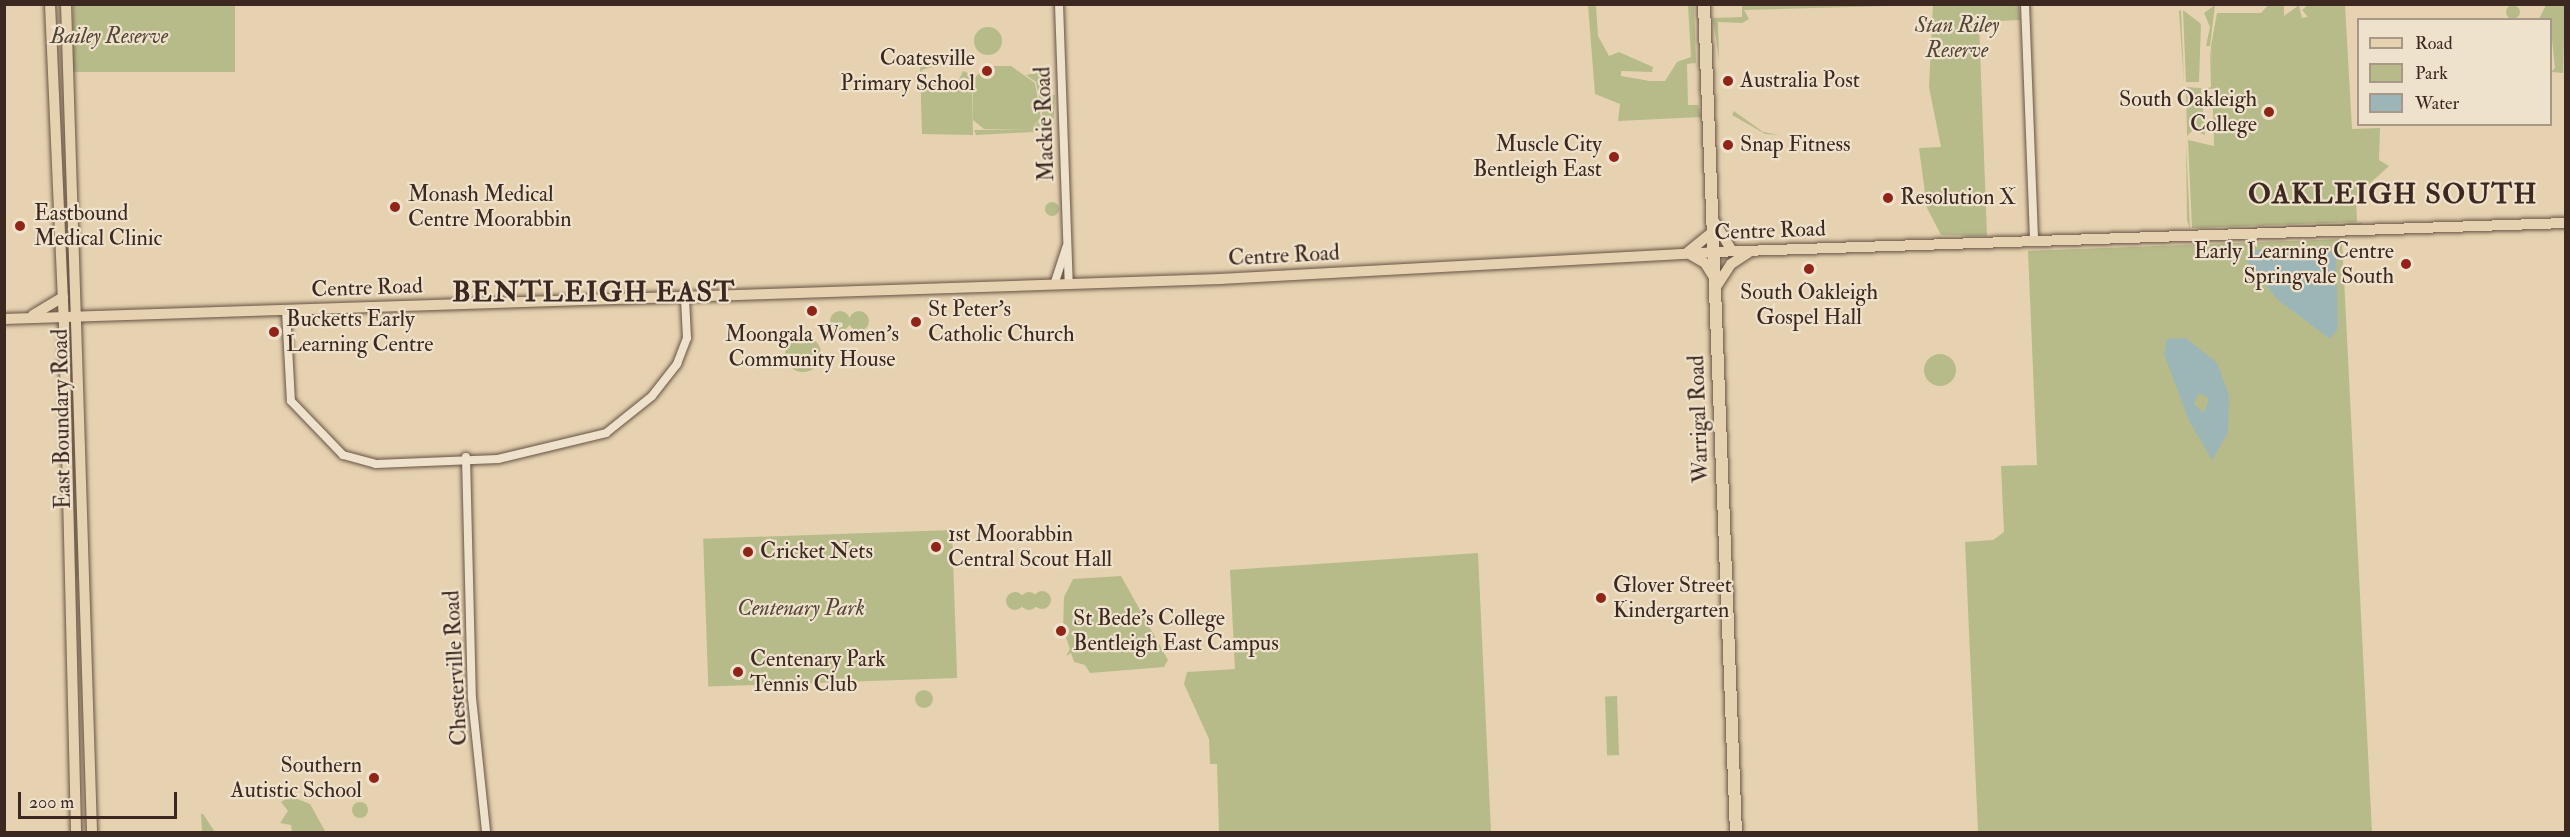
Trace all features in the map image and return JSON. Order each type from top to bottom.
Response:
[{"type":"highway","name":"Warrigal Road","points":[[1704,4],[1737,832]]},
{"type":"main road","name":"East Boundary Road","points":[[50,4],[64,317],[76,832]]},
{"type":"main road","name":"East Boundary Road","points":[[66,4],[79,317],[92,832]]},
{"type":"main road","name":"Centre Road","points":[[4,319],[1054,285],[1714,252],[2565,223]]},
{"type":"main road","points":[[61,239],[71,235],[75,224]]},
{"type":"main road","points":[[1732,252],[1713,226],[1685,254],[1705,263],[1716,284],[1727,268],[1751,251]]},
{"type":"main road","points":[[24,318],[63,297]]},
{"type":"main road","points":[[65,360],[79,349]]},
{"type":"main road","points":[[65,392],[75,383],[80,365]]},
{"type":"main road","points":[[69,584],[85,584]]},
{"type":"street","name":"Mackie Road","points":[[1059,4],[1069,284]]},
{"type":"street","points":[[2025,4],[2034,242]]},
{"type":"street","name":"Mackie Road","points":[[1054,285],[1067,242]]},
{"type":"street","points":[[286,310],[289,386],[301,414],[352,459],[376,464],[467,459],[505,454],[603,429],[646,395],[677,361],[687,338],[685,298]]},
{"type":"street","name":"Chesterville Road","points":[[467,459],[472,698],[486,832]]},
{"type":"green space","name":"South Oakleigh College","points":[[2269,4],[2284,6],[2284,16],[2299,5],[2302,18],[2308,17],[2302,10],[2308,5],[2345,5],[2352,129],[2380,128],[2379,160],[2389,166],[2356,196],[2357,222],[2192,228],[2188,140],[2214,146],[2211,46],[2217,13],[2261,13]]},
{"type":"green space","name":"Bailey Reserve","points":[[73,5],[235,5],[235,72],[73,72]]},
{"type":"green space","points":[[1588,5],[1596,5],[1598,36],[1609,56],[1619,52],[1653,67],[1652,72],[1621,71],[1621,76],[1665,81],[1677,62],[1691,57],[1688,5],[1694,5],[1696,63],[1687,64],[1688,105],[1698,105],[1701,117],[1618,121],[1620,104],[1595,94]]},
{"type":"green space","points":[[1742,5],[1926,5],[1744,10],[1749,19],[1742,23],[1718,22],[1719,60],[1713,18],[1742,17]]},
{"type":"green space","name":"Stan Riley Reserve","points":[[1933,5],[2019,5],[2020,20],[1979,22],[1987,236],[1941,235],[1927,208],[1919,148],[1941,147],[1929,87]]},
{"type":"green space","points":[[2215,5],[2210,46],[2206,46],[2210,27],[2204,13]]},
{"type":"green space","points":[[2513,5],[2519,9],[2518,17],[2508,17],[2506,12],[2508,7]]},
{"type":"green space","points":[[2546,5],[2565,5],[2563,73],[2552,72],[2555,68],[2552,18],[2540,18]]},
{"type":"green space","points":[[2181,10],[2184,83],[2179,11]]},
{"type":"green space","points":[[2183,10],[2201,24],[2199,82],[2186,82]]},
{"type":"green space","points":[[988,27],[998,31],[1002,41],[998,51],[988,55],[978,51],[974,41],[978,31]]},
{"type":"green space","points":[[2210,48],[2215,85],[2211,89],[2206,89],[2211,87]]},
{"type":"green space","points":[[920,66],[933,67],[922,70],[926,86],[958,82],[963,71],[972,75],[973,135],[922,134]]},
{"type":"green space","points":[[987,66],[1011,66],[1035,83],[1041,118],[1031,129],[984,129],[973,120],[973,79]]},
{"type":"green space","points":[[1041,72],[1042,96],[1055,95],[1053,131],[976,135],[974,130],[1031,129],[1043,118],[1036,82],[1026,75]]},
{"type":"green space","points":[[2186,87],[2201,88],[2205,135],[2193,130],[2187,136]]},
{"type":"green space","points":[[1734,111],[1763,132],[1780,135],[1765,134],[1732,115]]},
{"type":"green space","points":[[2186,141],[2190,229],[2187,220]]},
{"type":"green space","points":[[1049,202],[1055,202],[1059,209],[1055,216],[1049,216],[1045,212],[1045,206]]},
{"type":"green space","points":[[2362,223],[2361,225],[2224,230],[2224,229]]},
{"type":"green space","points":[[71,238],[73,306],[66,306],[65,240]]},
{"type":"green space","points":[[2342,239],[2372,832],[1978,832],[1965,542],[1993,540],[2004,532],[2001,466],[2037,465],[2028,251]]},
{"type":"green space","points":[[840,311],[847,314],[850,321],[847,328],[840,331],[833,328],[830,321],[833,314]]},
{"type":"green space","points":[[859,311],[866,314],[869,321],[866,328],[859,331],[852,328],[849,321],[852,314]]},
{"type":"green space","points":[[803,336],[816,341],[821,354],[816,367],[803,372],[790,367],[785,354],[790,341]]},
{"type":"green space","points":[[1940,354],[1951,359],[1956,370],[1951,381],[1940,386],[1929,381],[1924,370],[1929,359]]},
{"type":"green space","points":[[73,390],[79,574],[76,579],[68,395]]},
{"type":"green space","name":"Centenary Park","points":[[952,530],[957,678],[708,687],[703,539]]},
{"type":"green space","points":[[1478,553],[1491,832],[1219,832],[1217,764],[1210,764],[1209,739],[1184,684],[1187,672],[1235,669],[1230,570]]},
{"type":"green space","points":[[1121,576],[1168,660],[1164,667],[1090,673],[1085,665],[1074,662],[1071,653],[1066,656],[1070,649],[1063,629],[1064,597],[1073,579]]},
{"type":"green space","points":[[1042,591],[1048,594],[1051,600],[1048,606],[1042,609],[1036,606],[1033,600],[1036,594]]},
{"type":"green space","points":[[1015,592],[1023,597],[1024,601],[1019,609],[1015,610],[1007,605],[1006,601],[1011,593]]},
{"type":"green space","points":[[1029,592],[1037,597],[1038,601],[1033,609],[1029,610],[1021,605],[1020,601],[1025,593]]},
{"type":"green space","points":[[920,690],[928,690],[933,695],[931,706],[920,708],[915,703],[915,695]]},
{"type":"green space","points":[[1605,696],[1617,696],[1619,755],[1607,755]]},
{"type":"green space","points":[[290,796],[310,804],[325,831],[292,832],[291,825],[280,823],[288,811],[281,802]]},
{"type":"green space","points":[[360,802],[366,804],[368,810],[366,816],[360,818],[354,816],[352,810],[354,804]]},
{"type":"green space","points":[[201,814],[203,814],[215,832],[202,832]]},
{"type":"water","points":[[2326,247],[2336,256],[2338,328],[2330,339],[2278,300],[2246,260],[2256,250]]},
{"type":"water","points":[[2186,338],[2217,363],[2229,395],[2228,433],[2212,460],[2189,421],[2164,354],[2167,339]],"holes":[[[2199,393],[2209,398],[2204,413],[2194,404]]]},
{"type":"place","name":"Coatesville Primary School","points":[[987,71]]},
{"type":"place","name":"Australia Post","points":[[1728,81]]},
{"type":"place","name":"South Oakleigh College","points":[[2269,112]]},
{"type":"place","name":"Snap Fitness","points":[[1728,145]]},
{"type":"place","name":"Muscle City Bentleigh East","points":[[1614,157]]},
{"type":"place","name":"Resolution X","points":[[1888,198]]},
{"type":"place","name":"Monash Medical Centre Moorabbin","points":[[395,207]]},
{"type":"place","name":"Eastbound Medical Clinic","points":[[20,226]]},
{"type":"place","name":"Early Learning Centre Springvale South","points":[[2406,264]]},
{"type":"place","name":"South Oakleigh Gospel Hall","points":[[1809,269]]},
{"type":"place","name":"Moongala Women's Community House","points":[[812,311]]},
{"type":"place","name":"St Peter's Catholic Church","points":[[916,322]]},
{"type":"place","name":"Bucketts Early Learning Centre","points":[[274,332]]},
{"type":"place","name":"1st Moorabbin Central Scout Hall","points":[[936,547]]},
{"type":"place","name":"Cricket Nets","points":[[748,552]]},
{"type":"place","name":"Glover Street Kindergarten","points":[[1601,598]]},
{"type":"place","name":"St Bede's College Bentleigh East Campus","points":[[1061,631]]},
{"type":"place","name":"Centenary Park Tennis Club","points":[[738,672]]},
{"type":"place","name":"Southern Autistic School","points":[[374,778]]},
{"type":"district","name":"OAKLEIGH SOUTH","points":[[2393,195]]},
{"type":"district","name":"BENTLEIGH EAST","points":[[594,293]]}]
